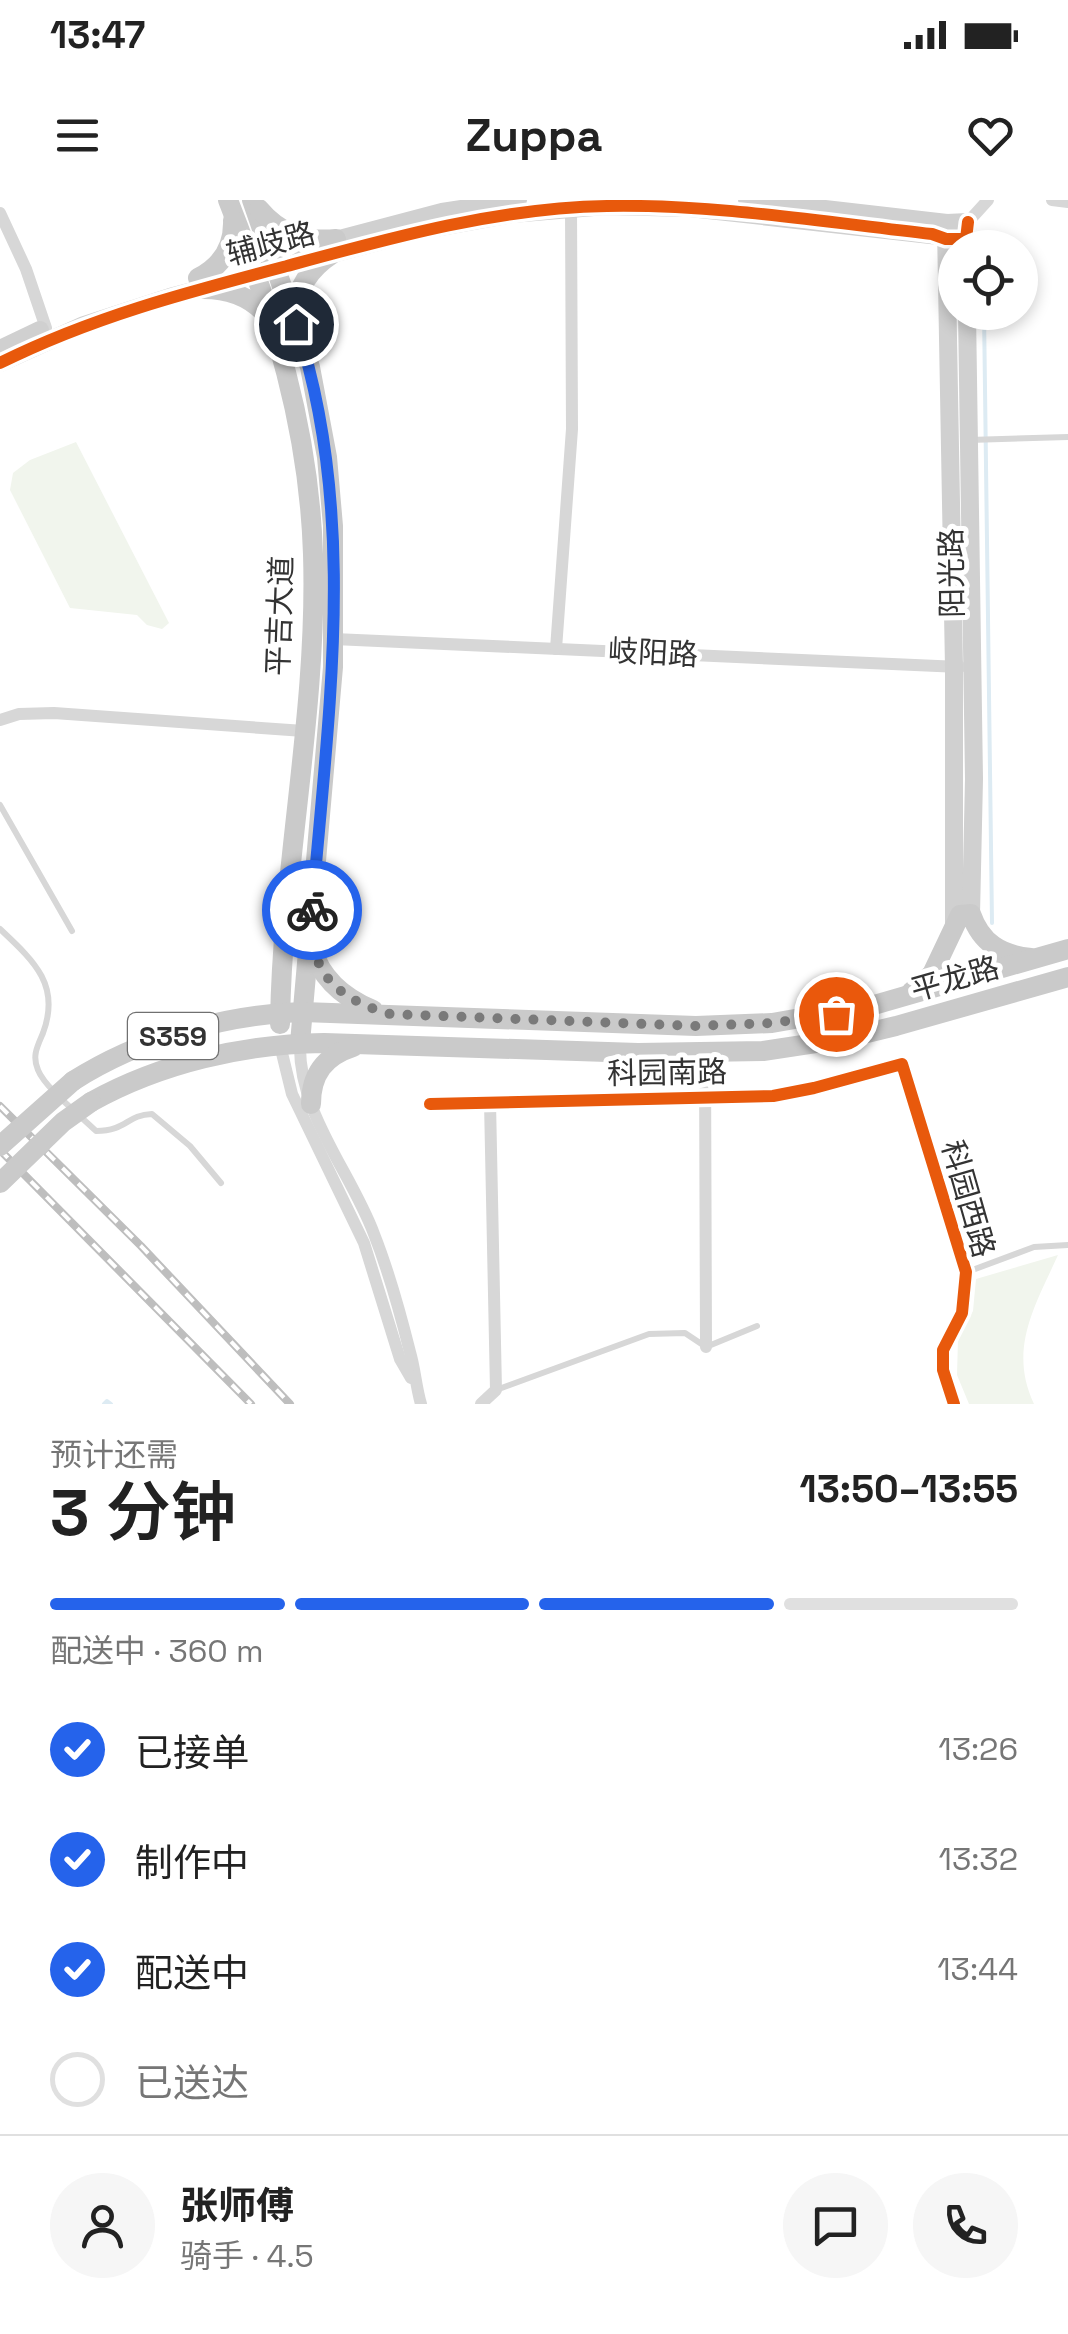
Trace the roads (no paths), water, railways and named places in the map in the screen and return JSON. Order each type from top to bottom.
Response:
[{"type":"main road","points":[[199,284],[250,300],[286,326],[304,281],[334,246],[288,234],[252,200]]},
{"type":"main road","name":"平吉大道","points":[[252,200],[265,265],[286,326],[313,382],[327,457],[333,526],[334,638],[310,933],[303,1012],[290,1044]]},
{"type":"main road","points":[[199,284],[228,248],[234,230],[230,204]]},
{"type":"main road","name":"平吉大道","points":[[230,204],[265,265]]},
{"type":"main road","name":"平吉大道","points":[[286,326],[311,530],[313,607],[280,1012],[290,1044]]},
{"type":"main road","points":[[900,998],[932,974],[962,918],[991,945],[1015,956],[1041,958]]},
{"type":"main road","points":[[310,933],[318,965],[332,984],[357,1003],[390,1014]]},
{"type":"main road","name":"平龙路","points":[[0,1146],[46,1101],[107,1062],[162,1039],[251,1016],[303,1012],[739,1025],[822,1016],[900,998],[1068,949]]},
{"type":"main road","name":"平龙路","points":[[0,1183],[64,1122],[91,1102],[169,1068],[290,1044],[705,1054],[763,1051],[842,1039],[956,1011],[1068,977]]},
{"type":"main road","points":[[311,1104],[313,1080],[318,1071],[336,1053],[364,1044]]},
{"type":"street","points":[[334,246],[442,212],[518,200]]},
{"type":"street","points":[[747,200],[940,230]]},
{"type":"street","points":[[970,230],[988,200]]},
{"type":"street","points":[[1052,200],[1068,202]]},
{"type":"street","points":[[556,648],[572,429],[571,208]]},
{"type":"street","name":"辅歧路","points":[[0,362],[84,325],[199,284],[334,246],[480,218],[571,208],[690,208],[938,233]]},
{"type":"street","points":[[0,213],[26,269],[46,328]]},
{"type":"street","points":[[0,348],[95,308],[199,284]]},
{"type":"street","name":"阳光路","points":[[950,330],[963,667],[962,918]]},
{"type":"street","name":"阳光路","points":[[963,667],[975,440],[968,330]]},
{"type":"street","name":"岐阳路","points":[[334,638],[963,667]]},
{"type":"street","points":[[0,720],[20,714],[54,712],[304,731]]},
{"type":"street","points":[[290,1044],[311,1104],[376,1237],[412,1356],[421,1404]]},
{"type":"street","points":[[290,1044],[292,1094],[356,1224],[400,1359],[417,1390]]},
{"type":"street","points":[[705,1054],[706,1347]]},
{"type":"street","name":"科园南路","points":[[430,1104],[773,1096],[902,1064]]},
{"type":"street","name":"科园西路","points":[[902,1064],[966,1272],[962,1313],[942,1350],[943,1370],[954,1404]]},
{"type":"street","points":[[481,1404],[496,1390],[490,1102]]},
{"type":"lane","points":[[975,440],[1068,437]]},
{"type":"lane","points":[[0,806],[72,931]]},
{"type":"lane","points":[[0,929],[38,969],[50,1000],[50,1014],[34,1056],[39,1075],[96,1131],[116,1131],[138,1114],[152,1114],[190,1146],[221,1183]]},
{"type":"lane","points":[[966,1272],[1034,1246],[1068,1245]]},
{"type":"lane","points":[[496,1390],[649,1334],[685,1333],[706,1347],[757,1326]]},
{"type":"waterway","points":[[984,330],[992,923]]},
{"type":"waterway","points":[[104,1404],[111,1404]]},
{"type":"railway","points":[[0,1106],[141,1246],[290,1404]]},
{"type":"railway","points":[[0,1150],[251,1404]]}]
